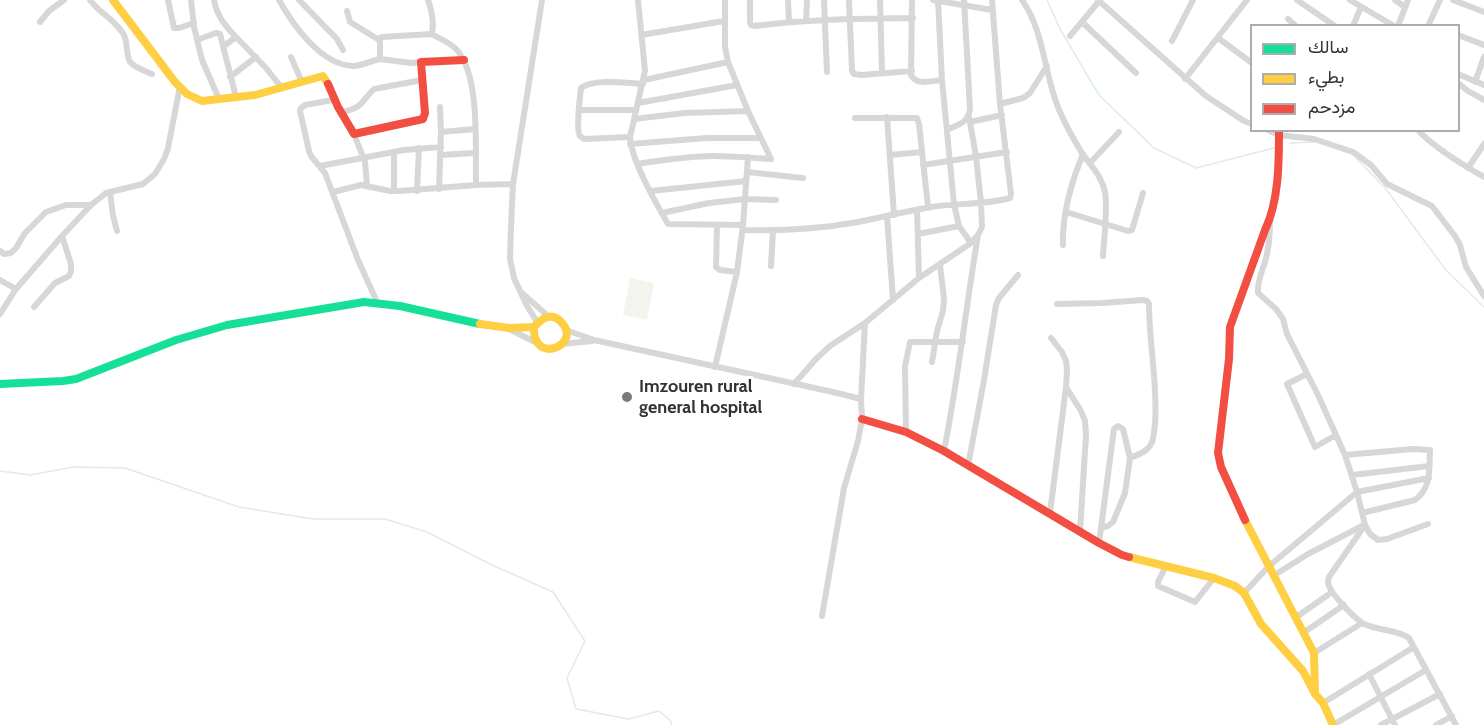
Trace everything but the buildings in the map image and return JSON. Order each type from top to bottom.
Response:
[{"type":"street","points":[[40,22],[64,0]]},
{"type":"street","points":[[90,0],[113,20],[125,37],[129,61],[152,74]]},
{"type":"street","points":[[113,0],[159,63],[186,94],[197,100],[255,95],[325,77],[333,100],[354,134],[363,158],[367,186]]},
{"type":"street","points":[[168,0],[174,28],[194,22]]},
{"type":"street","points":[[191,0],[202,60],[219,99]]},
{"type":"street","points":[[214,0],[219,17],[282,88]]},
{"type":"street","points":[[279,0],[301,32],[321,54],[343,64],[358,65],[380,59],[411,63],[464,60]]},
{"type":"street","points":[[299,0],[337,39],[343,50]]},
{"type":"street","points":[[428,0],[432,12],[432,34]]},
{"type":"street","points":[[536,325],[513,278],[510,259],[513,184],[542,0]]},
{"type":"street","points":[[638,0],[645,72],[630,141],[637,164],[668,224],[717,225],[772,231],[816,228],[928,207],[1010,198],[992,0]]},
{"type":"street","points":[[637,164],[697,156],[771,159],[728,62],[725,47],[725,0]]},
{"type":"street","points":[[750,0],[752,26],[789,21],[912,18]]},
{"type":"street","points":[[788,0],[789,21]]},
{"type":"street","points":[[806,21],[807,0]]},
{"type":"street","points":[[824,0],[827,72]]},
{"type":"street","points":[[849,0],[854,74],[912,71]]},
{"type":"street","points":[[880,0],[882,73]]},
{"type":"street","points":[[912,0],[911,75],[915,81],[921,82],[942,80]]},
{"type":"street","points":[[933,0],[964,3],[992,10]]},
{"type":"street","points":[[938,0],[942,80],[954,204],[959,226],[971,243]]},
{"type":"street","points":[[1022,0],[1032,16],[1047,65],[1053,96],[1083,154],[1100,178],[1105,190],[1103,256]]},
{"type":"street","points":[[1070,36],[1099,0],[1185,79],[1206,96],[1250,124]]},
{"type":"street","points":[[1172,41],[1193,0]]},
{"type":"street","points":[[1185,79],[1247,0]]},
{"type":"street","points":[[1297,0],[1332,24]]},
{"type":"street","points":[[1350,0],[1392,24]]},
{"type":"street","points":[[1395,0],[1406,3],[1397,24]]},
{"type":"street","points":[[1431,24],[1440,0]]},
{"type":"street","points":[[1453,0],[1484,12]]},
{"type":"street","points":[[794,384],[823,352],[865,323],[919,278],[971,243],[982,227],[976,156],[970,120],[969,64],[964,3]]},
{"type":"street","points":[[1354,24],[1361,7]]},
{"type":"street","points":[[347,11],[350,22],[379,40]]},
{"type":"street","points":[[1288,19],[1294,24]]},
{"type":"street","points":[[641,35],[724,21]]},
{"type":"street","points":[[1082,22],[1136,73]]},
{"type":"street","points":[[197,40],[219,33],[222,36],[236,97]]},
{"type":"street","points":[[379,40],[382,37],[432,34],[455,48],[464,60],[473,93],[476,185]]},
{"type":"street","points":[[1460,36],[1484,45]]},
{"type":"street","points":[[224,46],[236,37]]},
{"type":"street","points":[[1218,38],[1250,62]]},
{"type":"street","points":[[379,40],[380,59]]},
{"type":"street","points":[[230,77],[256,57]]},
{"type":"street","points":[[291,57],[302,82]]},
{"type":"street","points":[[1475,82],[1484,57]]},
{"type":"street","points":[[354,134],[423,119],[425,113],[421,62]]},
{"type":"street","points":[[728,62],[643,82],[603,82],[585,85],[581,88],[579,135],[584,139],[630,141],[761,138]]},
{"type":"street","points":[[1000,104],[1023,98],[1030,93],[1047,65]]},
{"type":"street","points":[[1460,75],[1484,85]]},
{"type":"street","points":[[340,113],[361,106],[374,89],[422,80]]},
{"type":"street","points":[[579,110],[637,107],[737,85]]},
{"type":"street","points":[[1460,85],[1484,100]]},
{"type":"street","points":[[0,314],[16,289],[91,205],[110,192],[143,184],[155,174],[168,148],[180,86]]},
{"type":"street","points":[[333,100],[305,105],[300,111],[309,150],[325,173],[349,238],[377,302]]},
{"type":"street","points":[[439,189],[440,107]]},
{"type":"street","points":[[634,119],[701,112],[748,111]]},
{"type":"street","points":[[947,130],[966,121],[1002,115]]},
{"type":"street","points":[[887,117],[893,300]]},
{"type":"street","points":[[855,118],[917,118],[928,207]]},
{"type":"street","points":[[441,132],[475,129]]},
{"type":"street","points":[[1090,163],[1119,132]]},
{"type":"street","points":[[1420,132],[1429,141],[1484,177]]},
{"type":"street","points":[[1428,524],[1387,539],[1378,540],[1370,534],[1365,525],[1345,455],[1287,334],[1280,314],[1258,293],[1258,283],[1265,263],[1270,235],[1270,220],[1279,171],[1279,133],[1314,139],[1353,152],[1371,165],[1387,184],[1432,206],[1455,236],[1466,267],[1484,296]]},
{"type":"street","points":[[1468,168],[1484,144]]},
{"type":"street","points":[[320,166],[419,148],[441,147]]},
{"type":"street","points":[[417,191],[419,148]]},
{"type":"street","points":[[394,152],[394,191]]},
{"type":"street","points":[[890,155],[922,152]]},
{"type":"street","points":[[923,165],[1007,152]]},
{"type":"street","points":[[440,155],[475,153]]},
{"type":"street","points":[[1063,245],[1062,229],[1074,176],[1083,154]]},
{"type":"street","points":[[715,367],[736,272],[743,228],[748,157]]},
{"type":"street","points":[[747,172],[803,178]]},
{"type":"street","points":[[651,191],[746,181]]},
{"type":"street","points":[[333,192],[361,185],[394,191],[417,191],[513,184]]},
{"type":"street","points":[[110,192],[117,231]]},
{"type":"street","points":[[1066,212],[1128,231],[1132,230],[1143,193]]},
{"type":"street","points":[[662,213],[709,203],[745,199],[776,200]]},
{"type":"street","points":[[0,251],[4,254],[11,253],[25,233],[46,212],[77,204],[91,205]]},
{"type":"street","points":[[917,210],[919,278]]},
{"type":"street","points":[[1270,220],[1230,327],[1229,359],[1218,453],[1226,479],[1270,571],[1314,653],[1314,694]]},
{"type":"street","points":[[717,225],[716,267],[720,270],[736,272]]},
{"type":"street","points":[[918,234],[959,226]]},
{"type":"street","points":[[771,266],[772,231]]},
{"type":"street","points":[[944,451],[954,403],[978,235]]},
{"type":"street","points":[[34,307],[55,283],[69,276],[71,271],[62,236]]},
{"type":"street","points":[[932,362],[937,331],[944,311],[940,265]]},
{"type":"street","points":[[968,466],[996,305],[1018,275]]},
{"type":"street","points":[[0,280],[16,289]]},
{"type":"street","points":[[520,291],[548,316]]},
{"type":"street","points":[[1057,304],[1143,300],[1149,304],[1156,412],[1152,442],[1145,452],[1130,458]]},
{"type":"street","points":[[0,384],[76,379],[176,340],[227,325],[350,304],[377,302],[508,328],[536,325]]},
{"type":"street","points":[[508,328],[545,349],[555,349],[565,339],[566,330],[560,319],[548,316],[536,325],[533,333],[537,343]]},
{"type":"street","points":[[822,616],[844,488],[862,419],[865,323]]},
{"type":"street","points":[[566,330],[594,340],[861,399]]},
{"type":"street","points":[[1050,513],[1066,387],[1066,361],[1051,338]]},
{"type":"street","points":[[562,344],[594,340]]},
{"type":"street","points":[[906,432],[905,366],[910,342],[963,342]]},
{"type":"street","points":[[1307,374],[1287,384],[1315,447],[1336,435]]},
{"type":"street","points":[[1066,387],[1081,411],[1086,435],[1080,531]]},
{"type":"street","points":[[862,419],[906,432],[944,451],[1122,555],[1214,578],[1235,586],[1244,593],[1261,624],[1303,671],[1314,694],[1323,703],[1333,725],[1426,670]]},
{"type":"street","points":[[1099,543],[1114,429],[1120,426],[1130,458],[1125,493],[1113,522],[1101,528]]},
{"type":"street","points":[[1345,455],[1413,449],[1430,450],[1429,478],[1420,496],[1415,500],[1362,513]]},
{"type":"street","points":[[1352,475],[1430,466]]},
{"type":"street","points":[[1244,593],[1357,492],[1429,478]]},
{"type":"street","points":[[1270,571],[1365,525]]},
{"type":"street","points":[[1365,525],[1329,577],[1332,592],[1362,623],[1404,634],[1409,638],[1456,725]]},
{"type":"street","points":[[1166,566],[1158,586],[1195,602],[1214,578]]},
{"type":"street","points":[[1295,618],[1332,592]]},
{"type":"street","points":[[1303,633],[1344,605]]},
{"type":"street","points":[[1314,653],[1362,623]]},
{"type":"street","points":[[1323,703],[1414,646]]},
{"type":"street","points":[[1370,674],[1394,722]]},
{"type":"street","points":[[1382,725],[1394,722],[1440,694]]},
{"type":"street","points":[[1436,725],[1452,716]]},
{"type":"shaded area","points":[[630,278],[654,283],[647,320],[623,315]]},
{"type":"waterway","points":[[1047,0],[1060,29],[1099,95],[1154,148],[1196,168],[1274,148]]},
{"type":"waterway","points":[[1290,143],[1316,142]]},
{"type":"waterway","points":[[1356,158],[1386,189],[1445,269],[1484,307]]},
{"type":"waterway","points":[[0,471],[31,475],[73,467],[125,468],[239,507],[313,519],[385,519],[427,532],[492,565],[553,592],[585,641],[567,678],[576,709],[629,719],[659,711],[670,720],[672,725]]},
{"type":"traffic: fast","points":[[0,384],[76,379],[176,340],[227,325],[364,302],[400,306],[480,324]]},
{"type":"traffic: slow","points":[[113,0],[175,82],[187,94],[202,101],[255,95],[323,76],[328,84]]},
{"type":"traffic: slow","points":[[480,324],[509,328],[534,327],[547,317],[555,317],[562,323],[566,331],[566,338],[555,348],[547,349],[540,346],[535,339],[534,327]]},
{"type":"traffic: slow","points":[[1245,520],[1314,653],[1315,694]]},
{"type":"traffic: slow","points":[[1129,557],[1214,578],[1235,586],[1244,593],[1261,624],[1303,671],[1315,694],[1323,703],[1333,725]]},
{"type":"traffic: jam","points":[[328,84],[354,134],[423,119],[425,113],[421,62],[464,60]]},
{"type":"traffic: jam","points":[[1245,520],[1221,467],[1218,453],[1229,359],[1230,327],[1270,219],[1276,194],[1279,132]]},
{"type":"traffic: jam","points":[[862,419],[906,432],[944,451],[1099,543],[1129,557]]},
{"type":"place","name":"Imzouren rural general hospital","points":[[627,397]]}]
